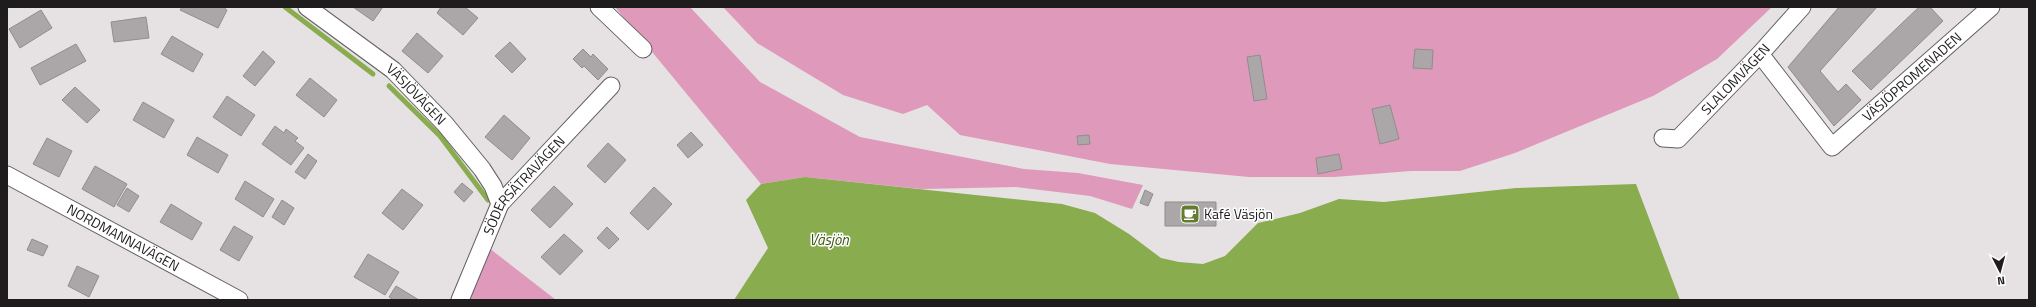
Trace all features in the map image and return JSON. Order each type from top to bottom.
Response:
[{"type":"street","name":"VÄSJÖVÄGEN","points":[[307,7],[388,66],[403,81],[445,124],[482,169],[493,186],[500,204]]},
{"type":"street","points":[[599,7],[643,49]]},
{"type":"street","name":"SLALOMVÄGEN","points":[[1663,138],[1678,139],[1760,54],[1802,7]]},
{"type":"street","name":"VÄSJÖPROMENADEN","points":[[1760,54],[1832,147],[1991,7]]},
{"type":"street","name":"SÖDERSÄTRAVÄGEN","points":[[460,300],[500,204],[611,86]]},
{"type":"street","name":"NORDMANNAVÄGEN","points":[[7,175],[239,300]]},
{"type":"shaded area","points":[[615,7],[690,7],[760,82],[860,137],[1024,169],[1078,173],[1143,185],[1132,209],[1090,196],[1016,187],[921,189],[805,177],[761,184]]},
{"type":"shaded area","points":[[723,7],[1772,7],[1717,59],[1653,96],[1515,153],[1460,171],[1411,171],[1334,177],[1249,177],[1110,164],[960,135],[927,105],[903,114],[843,95],[757,43]]},
{"type":"shaded area","points":[[489,248],[556,300],[470,300]]},
{"type":"water","name":"Väsjön","points":[[805,177],[1062,204],[1095,213],[1129,234],[1161,258],[1179,262],[1203,264],[1225,256],[1258,223],[1300,213],[1339,199],[1384,202],[1516,188],[1636,184],[1680,300],[734,300],[768,248],[746,200],[761,184]]},
{"type":"building","points":[[182,7],[223,7],[227,10],[218,28],[180,10]]},
{"type":"building","points":[[353,7],[383,7],[373,21]]},
{"type":"building","points":[[441,7],[465,7],[478,18],[463,35],[437,13]]},
{"type":"building","points":[[1839,7],[1877,7],[1820,71],[1838,92],[1846,84],[1861,100],[1834,126],[1788,67]]},
{"type":"building","points":[[1919,7],[1930,7],[1943,21],[1871,90],[1852,71]]},
{"type":"building","points":[[41,10],[52,28],[20,48],[9,29]]},
{"type":"building","points":[[146,17],[149,38],[114,42],[111,22]]},
{"type":"building","points":[[417,33],[443,56],[428,73],[402,51]]},
{"type":"building","points":[[172,36],[203,54],[193,72],[161,54]]},
{"type":"building","points":[[510,42],[526,59],[512,73],[495,56]]},
{"type":"building","points":[[76,44],[86,61],[40,85],[31,68]]},
{"type":"building","points":[[583,49],[591,57],[593,54],[608,69],[598,80],[584,66],[582,68],[573,59]]},
{"type":"building","points":[[1415,49],[1433,50],[1432,69],[1413,68]]},
{"type":"building","points":[[263,51],[275,62],[255,86],[243,76]]},
{"type":"building","points":[[1260,55],[1267,99],[1254,101],[1247,57]]},
{"type":"building","points":[[310,78],[337,100],[324,117],[296,95]]},
{"type":"building","points":[[75,87],[100,110],[87,123],[62,100]]},
{"type":"building","points":[[227,96],[255,115],[241,136],[213,117]]},
{"type":"building","points":[[143,102],[174,120],[164,138],[133,120]]},
{"type":"building","points":[[1390,105],[1399,139],[1380,144],[1372,109]]},
{"type":"building","points":[[504,115],[530,138],[512,160],[485,137]]},
{"type":"building","points":[[275,126],[284,133],[286,129],[298,138],[295,141],[304,148],[291,165],[262,144]]},
{"type":"building","points":[[691,132],[703,145],[688,158],[677,145]]},
{"type":"building","points":[[1089,135],[1090,144],[1078,145],[1077,136]]},
{"type":"building","points":[[197,137],[228,155],[218,173],[187,155]]},
{"type":"building","points":[[47,138],[72,151],[59,177],[33,164]]},
{"type":"building","points":[[608,143],[626,160],[605,183],[587,166]]},
{"type":"building","points":[[308,154],[317,161],[305,179],[295,172]]},
{"type":"building","points":[[1339,154],[1342,169],[1318,174],[1316,158]]},
{"type":"building","points":[[95,166],[127,184],[114,207],[82,189]]},
{"type":"building","points":[[245,181],[274,199],[263,217],[235,199]]},
{"type":"building","points":[[462,183],[473,192],[464,202],[454,192]]},
{"type":"building","points":[[554,186],[573,204],[550,228],[531,210]]},
{"type":"building","points":[[654,187],[672,204],[648,230],[630,213]]},
{"type":"building","points":[[127,188],[139,196],[129,212],[117,205]]},
{"type":"building","points":[[402,189],[423,205],[403,230],[382,213]]},
{"type":"building","points":[[1145,190],[1153,194],[1148,206],[1140,203]]},
{"type":"building","points":[[282,200],[294,208],[284,225],[272,217]]},
{"type":"building","name":"Kafé Väsjön","points":[[1165,202],[1216,202],[1216,226],[1165,226]]},
{"type":"building","points":[[171,204],[202,223],[192,240],[160,222]]},
{"type":"building","points":[[234,226],[253,237],[239,261],[220,250]]},
{"type":"building","points":[[607,227],[619,239],[609,249],[597,238]]},
{"type":"building","points":[[564,234],[583,251],[560,275],[541,257]]},
{"type":"building","points":[[32,239],[48,246],[43,256],[27,250]]},
{"type":"building","points":[[368,254],[399,272],[385,295],[354,277]]},
{"type":"building","points":[[77,266],[99,276],[89,297],[68,286]]},
{"type":"building","points":[[396,286],[419,300],[394,300],[389,297]]},
{"type":"waterway","points":[[285,7],[373,74]]},
{"type":"waterway","points":[[389,86],[440,136],[488,200]]},
{"type":"place","name":"Kafé Väsjön","points":[[1190,214]]}]
